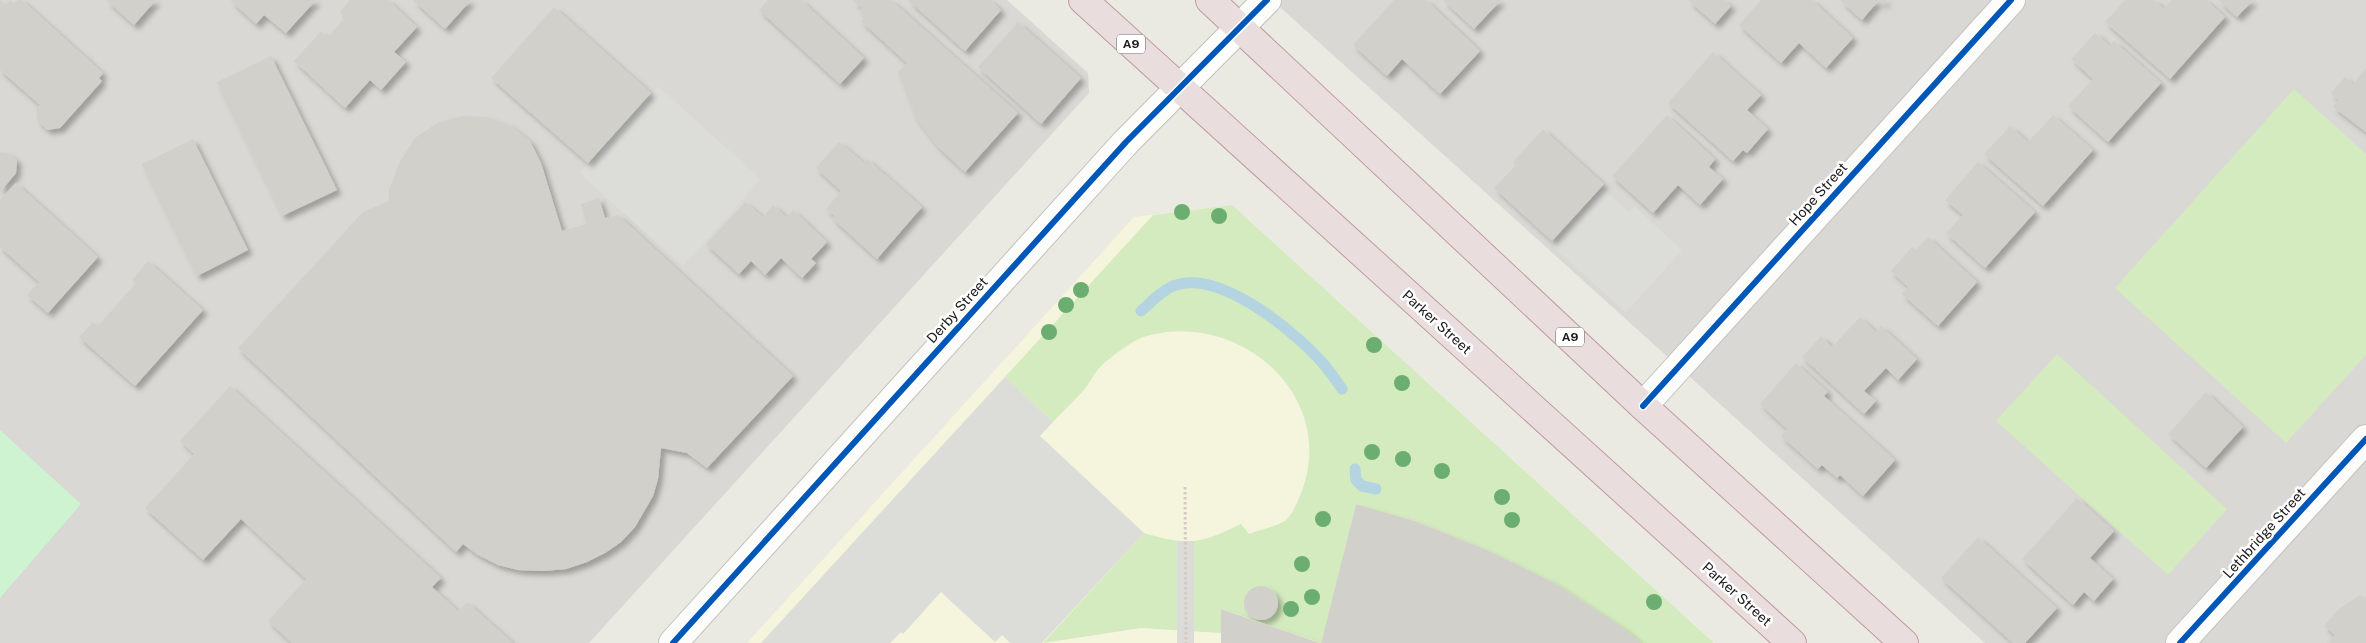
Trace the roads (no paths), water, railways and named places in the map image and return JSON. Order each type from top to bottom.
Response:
[{"type":"highway","name":"Parker Street","points":[[1083,0],[1792,643]]},
{"type":"highway","name":"A9","points":[[1210,0],[1643,406],[1904,643]]},
{"type":"street","name":"Derby Street","points":[[673,643],[1120,149],[1267,0]]},
{"type":"street","name":"Hope Street","points":[[1643,406],[2011,0]]},
{"type":"street","name":"Lethbridge Street","points":[[2180,643],[2366,439]]},
{"type":"waterway","points":[[1141,311],[1167,289],[1189,283],[1209,285],[1230,292],[1271,317],[1290,332],[1322,362],[1342,389]]},
{"type":"waterway","points":[[1355,469],[1356,480],[1362,486],[1376,489]]}]
